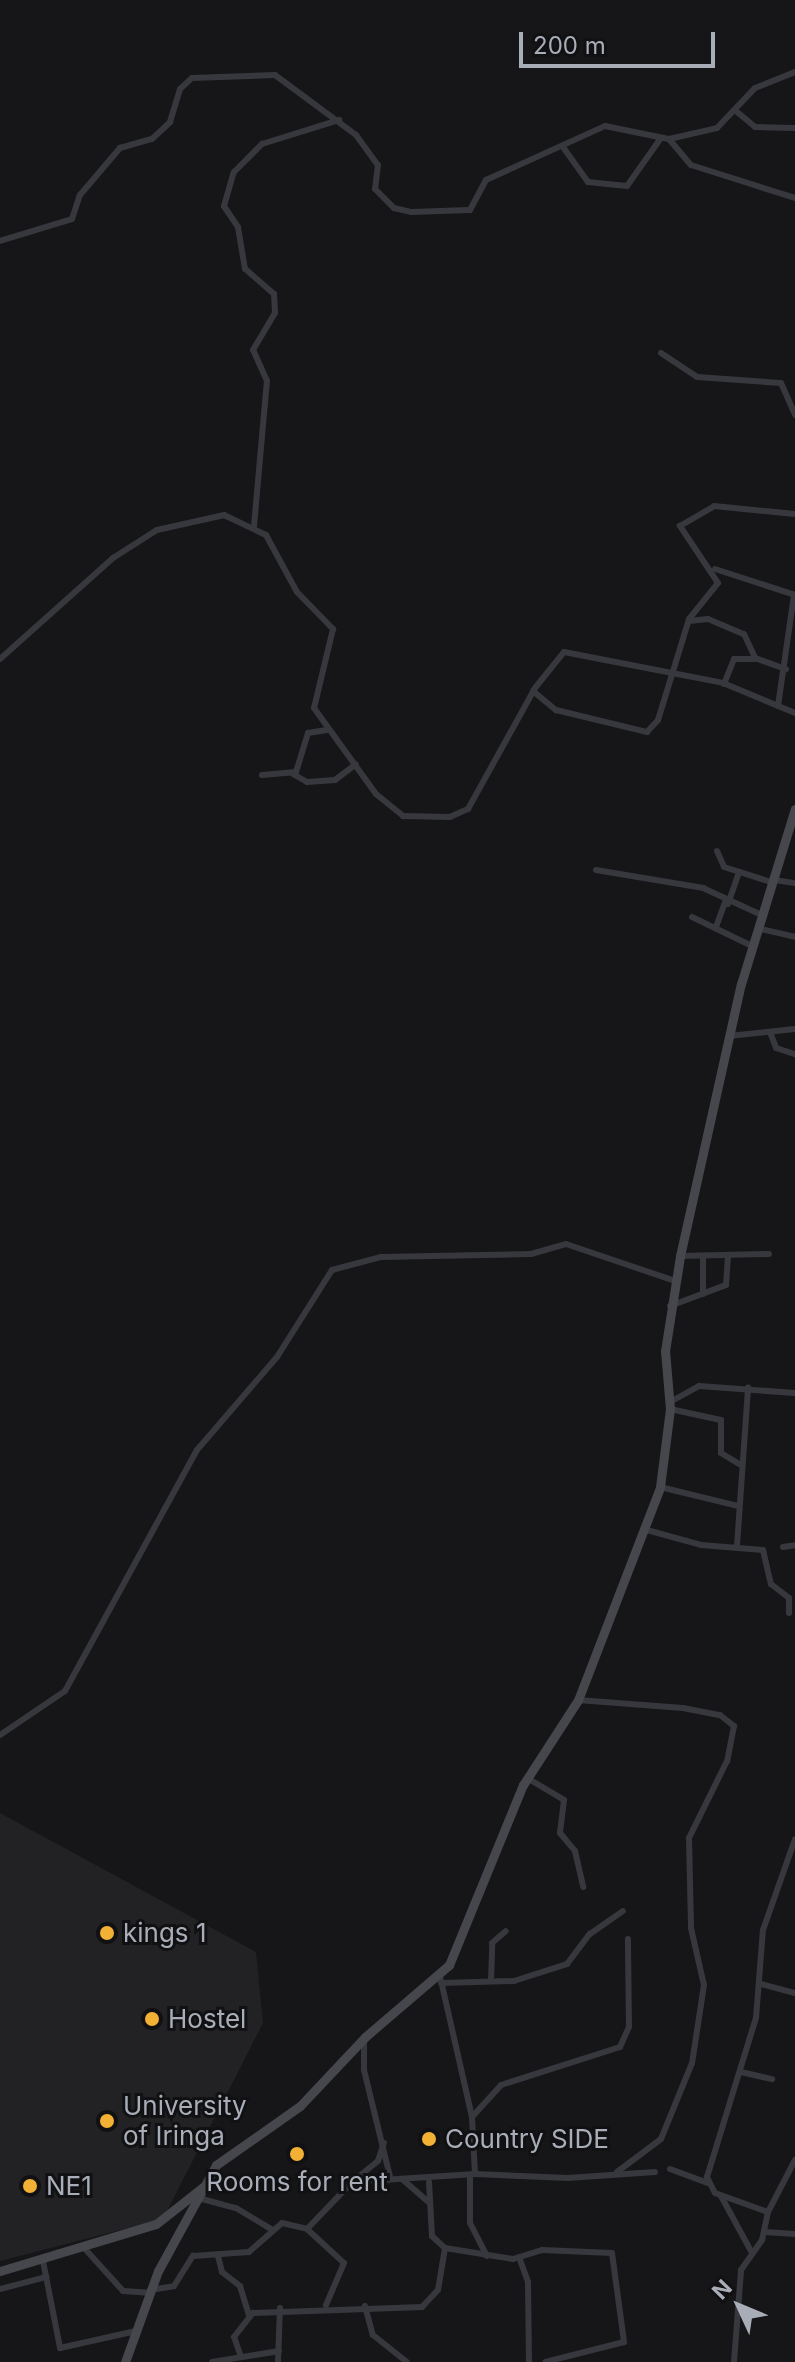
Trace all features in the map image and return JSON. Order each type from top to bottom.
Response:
[{"type":"street","points":[[0,241],[72,219],[80,195],[120,148],[157,136],[176,115],[180,89],[192,78],[275,75],[339,120],[378,165],[375,189],[409,212],[470,210],[486,180],[611,126],[665,138],[717,128],[769,79],[795,72]]},
{"type":"street","points":[[736,111],[755,127],[795,128]]},
{"type":"street","points":[[254,526],[267,381],[253,350],[275,302],[272,288],[245,269],[238,227],[224,206],[234,172],[262,144],[339,120]]},
{"type":"street","points":[[563,147],[588,182],[627,186],[665,138]]},
{"type":"street","points":[[665,138],[691,165],[795,198]]},
{"type":"street","points":[[661,353],[697,377],[781,383],[795,415]]},
{"type":"street","points":[[533,691],[556,710],[642,734],[658,720],[688,621],[718,583],[714,568],[681,532],[689,519],[714,506],[795,514]]},
{"type":"street","points":[[0,659],[103,565],[157,530],[224,515],[254,526],[283,555],[297,592],[334,631],[313,692],[327,730],[381,800],[403,816],[461,813],[489,781],[533,691],[570,651],[671,676],[724,684],[795,713]]},
{"type":"street","points":[[714,568],[795,595],[786,616],[786,669],[778,706]]},
{"type":"street","points":[[688,621],[708,619],[744,634],[757,659]]},
{"type":"street","points":[[724,684],[734,659],[757,659],[786,669]]},
{"type":"street","points":[[293,774],[308,733],[327,730]]},
{"type":"street","points":[[262,775],[293,774],[307,782],[335,780],[356,764]]},
{"type":"street","points":[[125,2362],[150,2292],[222,2159],[300,2106],[365,2037],[441,1980],[465,1935],[527,1778],[578,1700],[660,1487],[670,1405],[670,1306],[742,979],[761,929],[795,809]]},
{"type":"street","points":[[717,851],[718,863],[739,872],[795,883]]},
{"type":"street","points":[[596,870],[703,888],[726,903],[764,916]]},
{"type":"street","points":[[716,927],[739,872]]},
{"type":"street","points":[[692,917],[754,947]]},
{"type":"street","points":[[761,929],[795,937]]},
{"type":"street","points":[[729,1036],[795,1029]]},
{"type":"street","points":[[770,1032],[774,1046],[795,1054]]},
{"type":"street","points":[[0,1735],[65,1691],[197,1450],[277,1357],[334,1269],[381,1257],[531,1254],[566,1244],[675,1281]]},
{"type":"street","points":[[680,1256],[703,1259],[769,1254]]},
{"type":"street","points":[[670,1306],[731,1281],[728,1257]]},
{"type":"street","points":[[703,1259],[703,1294]]},
{"type":"street","points":[[670,1405],[689,1388],[748,1387],[795,1393]]},
{"type":"street","points":[[737,1546],[739,1464],[748,1387]]},
{"type":"street","points":[[670,1405],[721,1420],[721,1453],[739,1464]]},
{"type":"street","points":[[660,1487],[738,1506]]},
{"type":"street","points":[[643,1529],[765,1551],[769,1579],[789,1598],[789,1613]]},
{"type":"street","points":[[783,1547],[795,1545]]},
{"type":"street","points":[[578,1700],[683,1708],[720,1715],[734,1726],[727,1761],[689,1834],[691,1928],[704,1985],[692,2063],[661,2139],[617,2172]]},
{"type":"street","points":[[527,1778],[564,1800],[560,1833],[575,1851],[583,1887]]},
{"type":"street","points":[[708,2183],[741,2072],[761,1984],[761,1938],[795,1839]]},
{"type":"street","points":[[441,1980],[491,1981],[567,1964],[590,1934],[623,1911]]},
{"type":"street","points":[[491,1981],[492,1943],[506,1931]]},
{"type":"street","points":[[472,2117],[501,2085],[620,2047],[629,2027],[628,1939]]},
{"type":"street","points":[[441,1980],[472,2117],[472,2176],[466,2207],[487,2256]]},
{"type":"street","points":[[761,1984],[795,1993]]},
{"type":"street","points":[[365,2037],[364,2070],[384,2142],[390,2177]]},
{"type":"street","points":[[741,2072],[772,2079]]},
{"type":"street","points":[[307,2229],[352,2182],[378,2161],[384,2142]]},
{"type":"street","points":[[734,2362],[741,2270],[765,2232],[768,2212],[795,2159]]},
{"type":"street","points":[[670,2169],[708,2183],[721,2196],[751,2252]]},
{"type":"street","points":[[352,2182],[390,2177],[429,2182],[472,2176],[568,2178],[617,2172],[655,2172]]},
{"type":"street","points":[[402,2179],[430,2203]]},
{"type":"street","points":[[0,2271],[86,2250],[164,2220],[208,2182]]},
{"type":"street","points":[[429,2182],[432,2236],[445,2248],[487,2256],[519,2257],[607,2249],[614,2260],[624,2342],[545,2362]]},
{"type":"street","points":[[721,2196],[768,2212]]},
{"type":"street","points":[[202,2199],[236,2208],[271,2229]]},
{"type":"street","points":[[86,2250],[123,2291],[150,2292],[174,2286],[192,2257],[249,2252],[271,2229],[285,2222],[307,2229],[344,2263],[326,2305]]},
{"type":"street","points":[[765,2232],[795,2234]]},
{"type":"street","points":[[237,2359],[234,2337],[249,2315],[280,2308],[326,2305],[422,2307],[442,2280],[445,2248]]},
{"type":"street","points":[[218,2256],[222,2272],[240,2286],[249,2315]]},
{"type":"street","points":[[519,2257],[528,2282],[529,2362]]},
{"type":"street","points":[[43,2261],[60,2348],[136,2331]]},
{"type":"street","points":[[0,2289],[46,2277]]},
{"type":"street","points":[[365,2306],[373,2335],[407,2362]]},
{"type":"street","points":[[278,2362],[280,2308]]},
{"type":"street","points":[[212,2362],[237,2359],[280,2341]]},
{"type":"street","points":[[263,2350],[279,2351]]},
{"type":"shaded area","name":"University of Iringa","points":[[0,1813],[256,1952],[263,2023],[163,2219],[0,2261]]},
{"type":"place","name":"kings 1","points":[[107,1933]]},
{"type":"place","name":"Hostel","points":[[152,2019]]},
{"type":"place","name":"University of Iringa","points":[[107,2121]]},
{"type":"place","name":"Country SIDE","points":[[429,2139]]},
{"type":"place","name":"Rooms for rent","points":[[297,2154]]},
{"type":"place","name":"NE1","points":[[30,2186]]}]
